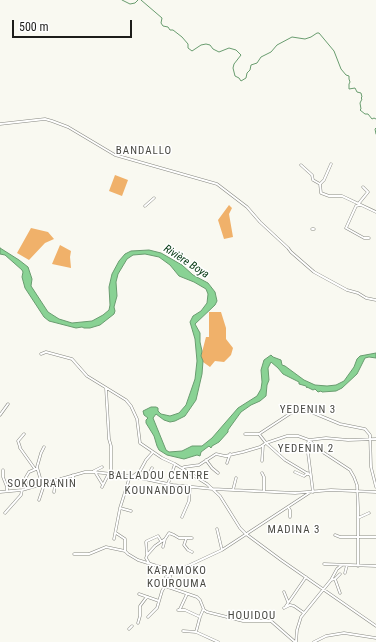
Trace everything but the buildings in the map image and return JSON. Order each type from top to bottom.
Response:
[{"type":"street","points":[[0,124],[45,119],[68,127],[115,155],[217,184],[247,207],[260,222],[314,272],[349,291],[358,293],[366,298],[376,300]]},
{"type":"street","points":[[331,164],[324,180],[320,184],[320,191],[322,194],[334,197],[342,196],[376,212]]},
{"type":"street","points":[[302,165],[312,175],[313,180],[320,184]]},
{"type":"street","points":[[363,188],[368,192],[359,203],[360,205],[356,206],[346,228],[364,238],[369,238]]},
{"type":"street","points":[[145,206],[154,198]]},
{"type":"street","points":[[41,354],[46,352],[72,359],[88,376],[126,400],[131,406],[137,419],[140,443],[162,458],[183,468],[213,489],[220,496],[240,528],[246,534],[376,626]]},
{"type":"street","points":[[94,472],[102,486],[110,473],[111,446],[106,388]]},
{"type":"street","points":[[0,415],[8,404]]},
{"type":"street","points":[[245,434],[259,434],[291,413],[305,412],[311,412],[347,426],[365,429],[370,435],[371,439],[371,467],[376,487]]},
{"type":"street","points":[[24,434],[18,441],[20,448],[36,469],[43,491],[40,500]]},
{"type":"street","points":[[259,434],[266,443],[285,460],[309,474]]},
{"type":"street","points":[[183,468],[198,465],[216,454],[222,456],[252,450],[266,443],[287,436],[302,437],[309,440],[318,449],[350,470],[357,484],[358,566]]},
{"type":"street","points":[[309,440],[326,438],[348,440],[376,439]]},
{"type":"street","points":[[309,440],[307,445],[309,474],[313,492]]},
{"type":"street","points":[[262,461],[263,445]]},
{"type":"street","points":[[26,489],[26,477],[30,472],[36,469],[44,447]]},
{"type":"street","points":[[114,539],[120,508],[132,476],[140,471],[146,460],[153,452]]},
{"type":"street","points":[[227,463],[230,454]]},
{"type":"street","points":[[206,460],[218,473]]},
{"type":"street","points":[[168,484],[175,464]]},
{"type":"street","points":[[94,472],[102,467]]},
{"type":"street","points":[[149,480],[152,468]]},
{"type":"street","points":[[3,470],[3,478],[7,491]]},
{"type":"street","points":[[0,492],[22,490],[85,472],[94,472],[132,476],[168,484],[213,489],[305,492],[331,490],[376,492]]},
{"type":"street","points":[[295,472],[304,476],[309,474]]},
{"type":"street","points":[[262,473],[264,477],[264,491]]},
{"type":"street","points":[[73,475],[73,486]]},
{"type":"street","points":[[233,490],[236,478]]},
{"type":"street","points":[[54,492],[56,485],[55,480]]},
{"type":"street","points":[[182,517],[188,501],[190,487]]},
{"type":"street","points":[[5,512],[21,495],[22,490]]},
{"type":"street","points":[[302,497],[305,492]]},
{"type":"street","points":[[166,577],[222,550],[310,492]]},
{"type":"street","points":[[288,507],[290,510],[290,517]]},
{"type":"street","points":[[120,508],[131,511]]},
{"type":"street","points":[[358,518],[369,513]]},
{"type":"street","points":[[217,529],[222,550]]},
{"type":"street","points":[[116,533],[125,539],[125,551]]},
{"type":"street","points":[[163,547],[165,539],[169,534],[179,538],[192,538]]},
{"type":"street","points":[[335,535],[340,537],[376,537]]},
{"type":"street","points":[[149,563],[146,558],[146,542],[149,539],[158,536],[161,541]]},
{"type":"street","points":[[155,537],[157,538],[157,544]]},
{"type":"street","points":[[186,538],[184,545],[192,552]]},
{"type":"street","points":[[146,555],[157,544],[165,539]]},
{"type":"street","points":[[74,554],[89,554],[106,547],[125,551],[138,560],[178,571]]},
{"type":"street","points":[[324,564],[342,566],[376,566]]},
{"type":"street","points":[[345,573],[347,565]]},
{"type":"street","points":[[165,586],[196,597],[200,600],[206,612],[243,621],[271,621],[294,642],[299,622],[304,614],[331,580],[337,569],[342,566]]},
{"type":"street","points":[[148,617],[157,608],[170,575],[170,570]]},
{"type":"street","points":[[331,580],[340,574]]},
{"type":"street","points":[[285,607],[289,604],[306,577]]},
{"type":"street","points":[[334,579],[340,594]]},
{"type":"street","points":[[284,592],[289,604],[304,614]]},
{"type":"street","points":[[187,593],[179,610],[185,610],[200,617]]},
{"type":"street","points":[[139,594],[159,601]]},
{"type":"street","points":[[138,623],[140,606],[148,597]]},
{"type":"street","points":[[196,632],[200,617],[204,610]]},
{"type":"street","points":[[129,629],[132,626]]},
{"type":"street","points":[[183,631],[196,632],[218,642]]},
{"type":"street","points":[[314,642],[326,636],[344,633],[376,638]]},
{"type":"shaded area","points":[[115,175],[128,180],[122,196],[109,191]]},
{"type":"shaded area","points":[[229,205],[232,208],[229,214],[233,237],[224,239],[218,220]]},
{"type":"shaded area","points":[[31,228],[48,232],[54,239],[45,243],[29,260],[17,253]]},
{"type":"shaded area","points":[[60,245],[71,251],[71,268],[52,264]]},
{"type":"shaded area","points":[[0,248],[28,267],[32,279],[31,286],[48,312],[59,319],[72,323],[92,321],[109,310],[109,287],[112,274],[119,261],[125,254],[131,251],[149,250],[161,253],[182,265],[193,275],[208,283],[215,292],[217,301],[215,305],[195,324],[200,333],[202,351],[201,356],[203,361],[202,374],[196,400],[185,416],[175,421],[170,422],[164,420],[156,414],[153,418],[166,450],[169,452],[182,451],[192,446],[202,446],[212,438],[238,408],[257,396],[261,389],[261,370],[264,360],[271,355],[281,360],[282,365],[304,380],[315,385],[327,386],[336,385],[344,381],[360,356],[376,353],[376,358],[365,358],[357,374],[342,388],[336,391],[322,392],[318,392],[315,389],[313,390],[299,384],[299,382],[283,374],[271,362],[268,368],[269,380],[266,396],[241,412],[228,432],[219,442],[211,448],[209,446],[201,452],[200,456],[197,455],[184,459],[167,455],[159,450],[154,436],[146,423],[148,418],[144,415],[143,411],[151,407],[156,407],[161,414],[170,416],[179,413],[186,405],[195,379],[197,361],[195,339],[190,322],[193,316],[201,311],[207,303],[208,294],[206,289],[179,276],[170,265],[159,257],[145,254],[133,255],[127,259],[118,274],[114,314],[100,325],[90,328],[76,328],[49,321],[44,317],[25,288],[22,270],[5,255],[0,254]]},
{"type":"shaded area","points":[[209,312],[221,312],[226,328],[226,339],[233,348],[231,355],[224,362],[215,361],[210,367],[203,362],[201,356],[206,337],[209,337]]},
{"type":"waterway","points":[[122,0],[130,4],[135,3],[138,0]]},
{"type":"waterway","points":[[141,0],[162,18],[161,23],[163,26],[168,27],[170,30],[173,30],[182,37],[188,44],[188,48],[192,51],[201,45],[206,44],[210,45],[213,49],[219,52],[229,48],[236,50],[241,55],[234,64],[233,68],[235,76],[241,81],[246,78],[251,65],[257,63],[261,57],[271,52],[277,45],[292,37],[305,39],[319,33],[334,51],[341,69],[346,75],[349,76],[349,89],[355,88],[357,92],[361,93],[362,99],[360,103],[360,110],[365,114],[368,114],[372,119],[376,119]]},
{"type":"waterway","points":[[376,128],[376,134]]},
{"type":"district","name":"BANDALLO","points":[[144,151]]},
{"type":"district","name":"YEDENIN 3","points":[[308,410]]},
{"type":"district","name":"YEDENIN 2","points":[[306,449]]},
{"type":"district","name":"BALLADOU CENTRE","points":[[159,476]]},
{"type":"district","name":"SOKOURANIN","points":[[42,484]]},
{"type":"district","name":"KOUNANDOU","points":[[158,491]]},
{"type":"district","name":"MADINA 3","points":[[294,530]]},
{"type":"district","name":"KARAMOKO KOUROUMA","points":[[177,577]]},
{"type":"district","name":"HOUIDOU","points":[[252,616]]},
{"type":"water label","name":"Rivière Boya","points":[[186,262]]}]
